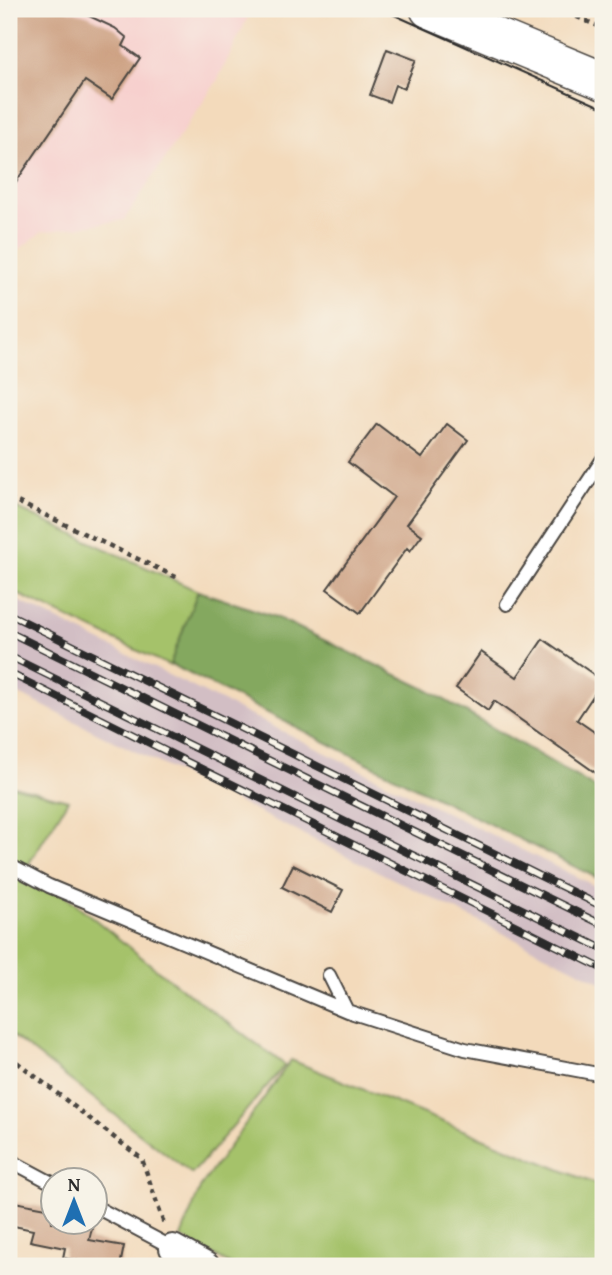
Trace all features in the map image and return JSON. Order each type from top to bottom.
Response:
[{"type":"main road","points":[[429,9],[603,81]]},
{"type":"street","points":[[173,1248],[202,1265]]},
{"type":"lane","points":[[507,604],[603,459]]},
{"type":"lane","points":[[9,865],[49,886],[347,1011],[465,1049],[603,1075]]},
{"type":"lane","points":[[329,975],[347,1011]]},
{"type":"lane","points":[[9,1160],[38,1176]]},
{"type":"lane","points":[[108,1213],[173,1248]]},
{"type":"path","points":[[558,9],[601,27],[603,16]]},
{"type":"path","points":[[9,498],[178,578]]},
{"type":"path","points":[[9,1056],[142,1159],[173,1248]]},
{"type":"shaded area","points":[[9,9],[252,9],[217,81],[124,220],[42,232],[9,257]]},
{"type":"shaded area","points":[[9,596],[603,890],[603,983],[9,689]]},
{"type":"green space","points":[[9,505],[198,591],[170,666],[9,590]]},
{"type":"green space","points":[[198,591],[276,617],[424,688],[603,792],[603,881],[170,664]]},
{"type":"green space","points":[[9,785],[68,800],[28,865],[156,969],[285,1065],[192,1174],[9,1033]]},
{"type":"green space","points":[[291,1060],[603,1187],[603,1266],[233,1266],[181,1237],[201,1186]]},
{"type":"building","points":[[9,9],[64,9],[87,15],[115,28],[127,38],[123,46],[140,58],[112,99],[85,81],[9,192]]},
{"type":"building","points":[[387,49],[416,60],[404,89],[395,85],[389,102],[370,95]]},
{"type":"building","points":[[377,424],[422,458],[447,424],[468,440],[407,524],[422,535],[410,551],[407,548],[360,613],[327,589],[394,497],[348,462]]},
{"type":"building","points":[[543,639],[603,681],[577,720],[603,738],[603,778],[494,701],[488,711],[456,688],[481,652],[517,677]]},
{"type":"building","points":[[293,865],[343,890],[332,912],[282,887]]},
{"type":"building","points":[[9,1201],[38,1206],[38,1236],[90,1236],[89,1240],[124,1246],[120,1266],[63,1258],[65,1248],[30,1241],[33,1230],[9,1225]]},
{"type":"tram line","points":[[381,9],[603,108]]},
{"type":"railway","points":[[9,614],[603,907]]},
{"type":"railway","points":[[9,632],[603,925]]},
{"type":"railway","points":[[9,656],[603,949]]},
{"type":"railway","points":[[9,673],[603,969]]}]
